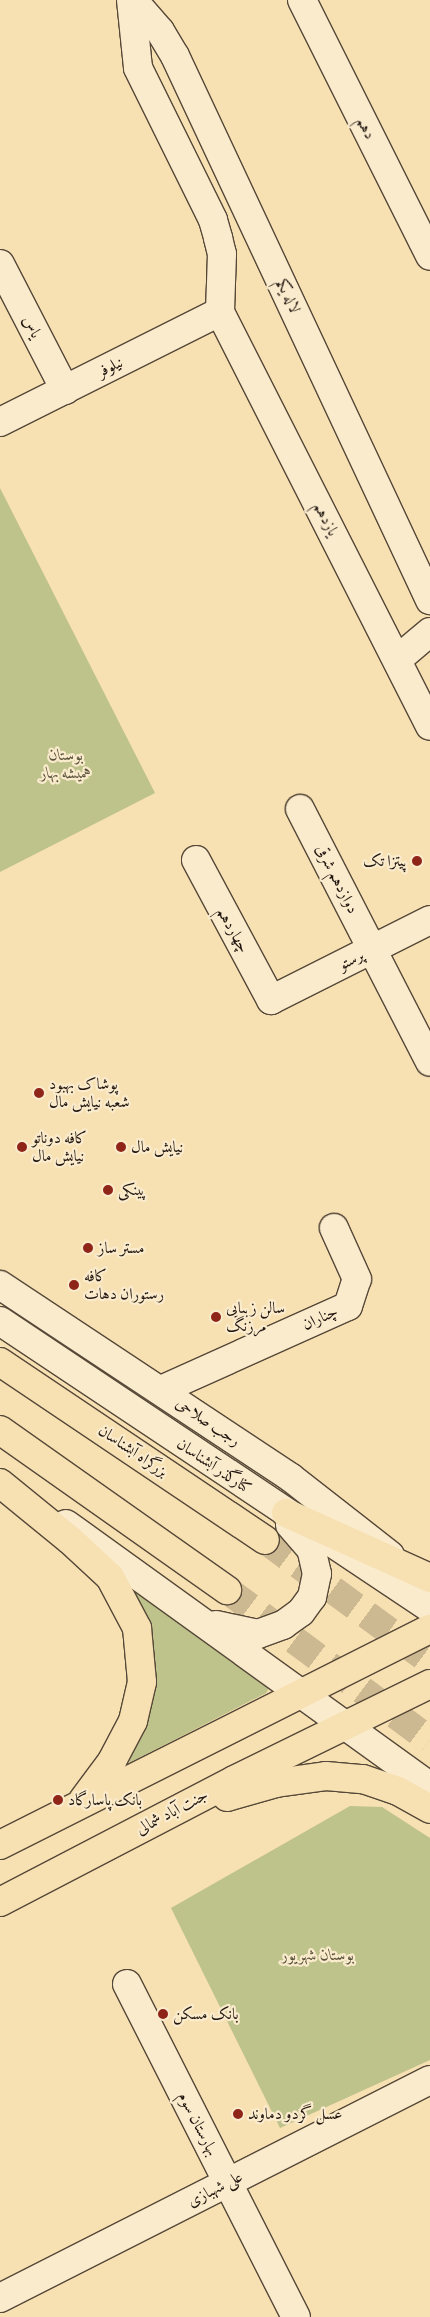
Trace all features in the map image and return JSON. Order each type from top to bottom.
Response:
[{"type":"main road","name":"بزرگراه آبشناسان","points":[[0,1362],[265,1540]]},
{"type":"main road","points":[[0,1430],[227,1590]]},
{"type":"main road","points":[[0,1483],[70,1540],[110,1577],[137,1628],[142,1682],[133,1721],[112,1761],[80,1804]]},
{"type":"main road","points":[[276,1507],[419,1574]]},
{"type":"main road","points":[[0,1845],[300,1692],[430,1629]]},
{"type":"main road","name":"جنت آباد شمالی","points":[[0,1902],[152,1822],[430,1684]]},
{"type":"main road","points":[[152,1822],[276,1783],[326,1776],[363,1779],[398,1791],[430,1809]]},
{"type":"street","name":"لاله یکم","points":[[132,0],[138,68],[214,220],[222,254],[220,312]]},
{"type":"street","name":"لاله یکم","points":[[132,0],[160,31],[175,56],[430,600]]},
{"type":"street","name":"دهم","points":[[302,0],[430,256]]},
{"type":"street","name":"یاس","points":[[0,264],[65,390]]},
{"type":"street","name":"نیلوفر","points":[[0,422],[220,312]]},
{"type":"street","name":"یازدهم","points":[[220,312],[398,659],[430,726]]},
{"type":"street","points":[[398,659],[430,632]]},
{"type":"street","name":"دوازدهم شرقی","points":[[300,809],[430,1062]]},
{"type":"street","name":"چهاردهم","points":[[196,860],[271,1000]]},
{"type":"street","name":"پرستو","points":[[271,1000],[430,920]]},
{"type":"street","name":"چناران","points":[[161,1390],[348,1306],[357,1279],[334,1228]]},
{"type":"street","name":"رجب صلاحی","points":[[0,1285],[290,1477],[419,1574]]},
{"type":"street","name":"کنارگذر آبشناسان","points":[[0,1321],[430,1608]]},
{"type":"street","points":[[0,1477],[430,1787]]},
{"type":"street","points":[[202,1621],[236,1631],[258,1634],[283,1626],[301,1612],[312,1597],[317,1574],[311,1549],[276,1507]]},
{"type":"street","name":"بهارستان سوم","points":[[127,1984],[296,2317]]},
{"type":"street","name":"علی شهبازی","points":[[0,2298],[430,2080]]},
{"type":"green space","name":"بوستان همیشه بهار","points":[[0,488],[155,793],[0,872]]},
{"type":"green space","points":[[120,1580],[271,1685],[266,1693],[129,1763],[150,1696]]},
{"type":"green space","name":"بوستان شهریور","points":[[350,1806],[382,1807],[430,1838],[430,2060],[280,2128],[171,1908]]},
{"type":"tunnel","points":[[265,1540],[430,1661]]},
{"type":"tunnel","points":[[227,1590],[430,1740]]},
{"type":"place","name":"پیتزا تک","points":[[417,861]]},
{"type":"place","name":"پوشاک بهبود شعبه نیایش مال","points":[[39,1093]]},
{"type":"place","name":"کافه دوناتو نیایش مال","points":[[22,1147]]},
{"type":"place","name":"نیایش مال","points":[[121,1147]]},
{"type":"place","name":"پینکی","points":[[108,1190]]},
{"type":"place","name":"مستر ساز","points":[[88,1248]]},
{"type":"place","name":"کافه رستوران دهات","points":[[74,1285]]},
{"type":"place","name":"سالن زیبایی مرزنگ","points":[[216,1317]]},
{"type":"place","name":"بانک پاسارگاد","points":[[58,1800]]},
{"type":"place","name":"بانک مسکن","points":[[163,2014]]},
{"type":"place","name":"عسل گردو دماوند","points":[[238,2114]]}]
